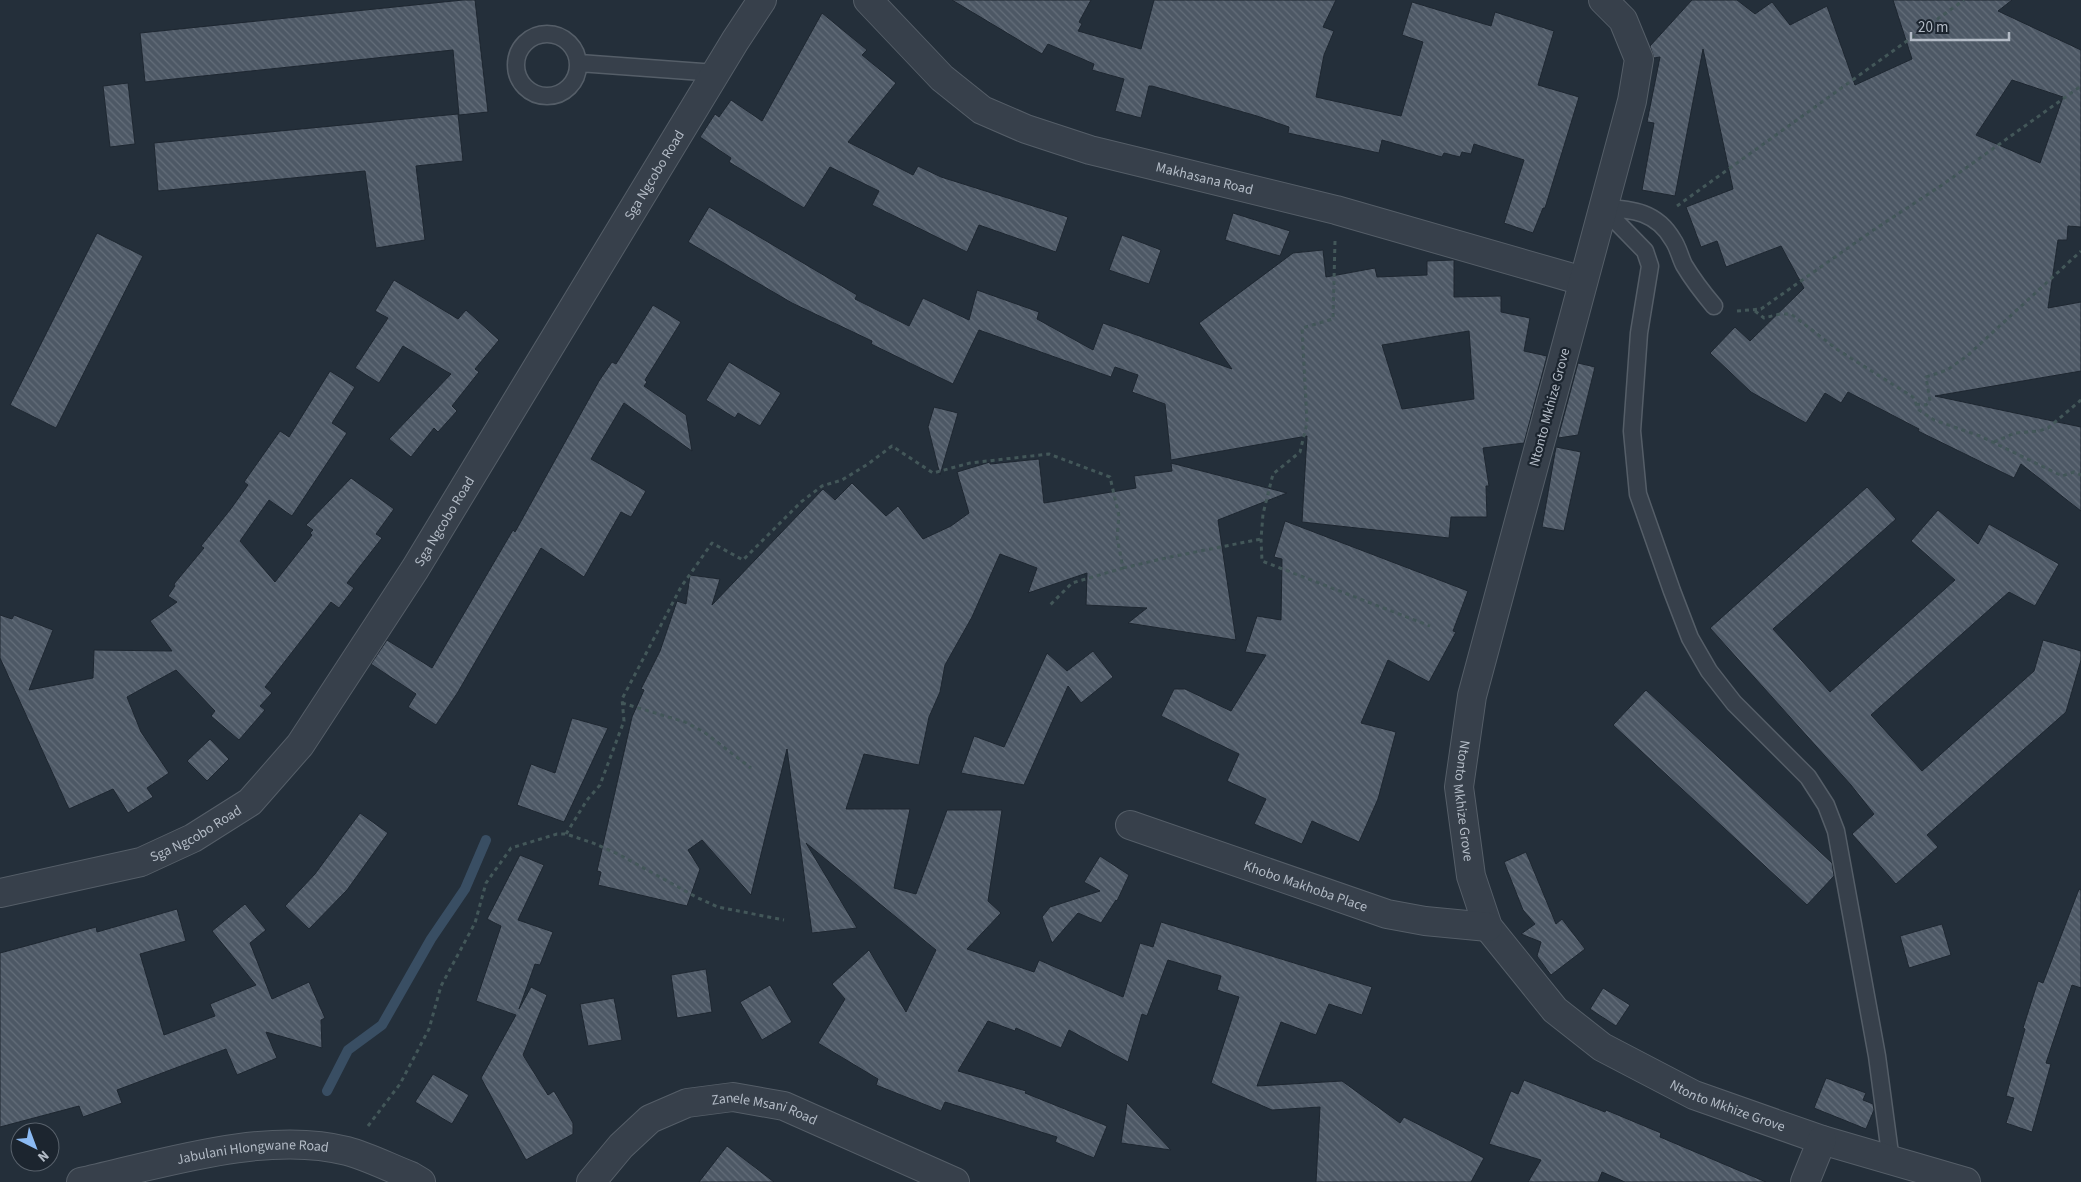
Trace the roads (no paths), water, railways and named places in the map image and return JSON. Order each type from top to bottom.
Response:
[{"type":"street","name":"Sga Ngcobo Road","points":[[0,894],[141,862],[193,838],[250,802],[300,745],[415,569],[762,0]]},
{"type":"street","name":"Makhasana Road","points":[[868,0],[942,78],[982,110],[1026,129],[1090,150],[1336,210],[1583,281]]},
{"type":"street","name":"Ntonto Mkhize Grove","points":[[1603,0],[1623,20],[1639,59],[1632,101],[1472,696],[1459,787],[1470,876],[1488,927],[1555,1010],[1602,1047],[1694,1095],[1822,1140],[1966,1182]]},
{"type":"street","name":"Khobo Makhoba Place","points":[[1130,825],[1386,914],[1425,921],[1488,927]]},
{"type":"street","name":"Zanele Msani Road","points":[[591,1182],[621,1146],[650,1119],[687,1103],[733,1097],[784,1106],[956,1182]]},
{"type":"street","points":[[1805,1182],[1822,1140]]},
{"type":"street","name":"Jabulani Hlongwane Road","points":[[81,1182],[209,1153],[253,1147],[306,1144],[348,1151],[411,1176],[421,1182]]},
{"type":"lane","points":[[579,63],[716,73]]},
{"type":"lane","points":[[1603,208],[1628,209],[1648,215],[1664,226],[1675,242],[1683,263],[1714,306]]},
{"type":"lane","points":[[1603,208],[1645,251],[1650,266],[1639,333],[1632,431],[1638,494],[1690,638],[1709,671],[1734,703],[1808,777],[1826,805],[1836,831],[1877,1056],[1891,1161]]},
{"type":"waterway","points":[[327,1091],[348,1050],[382,1025],[431,939],[465,889],[486,840]]}]
